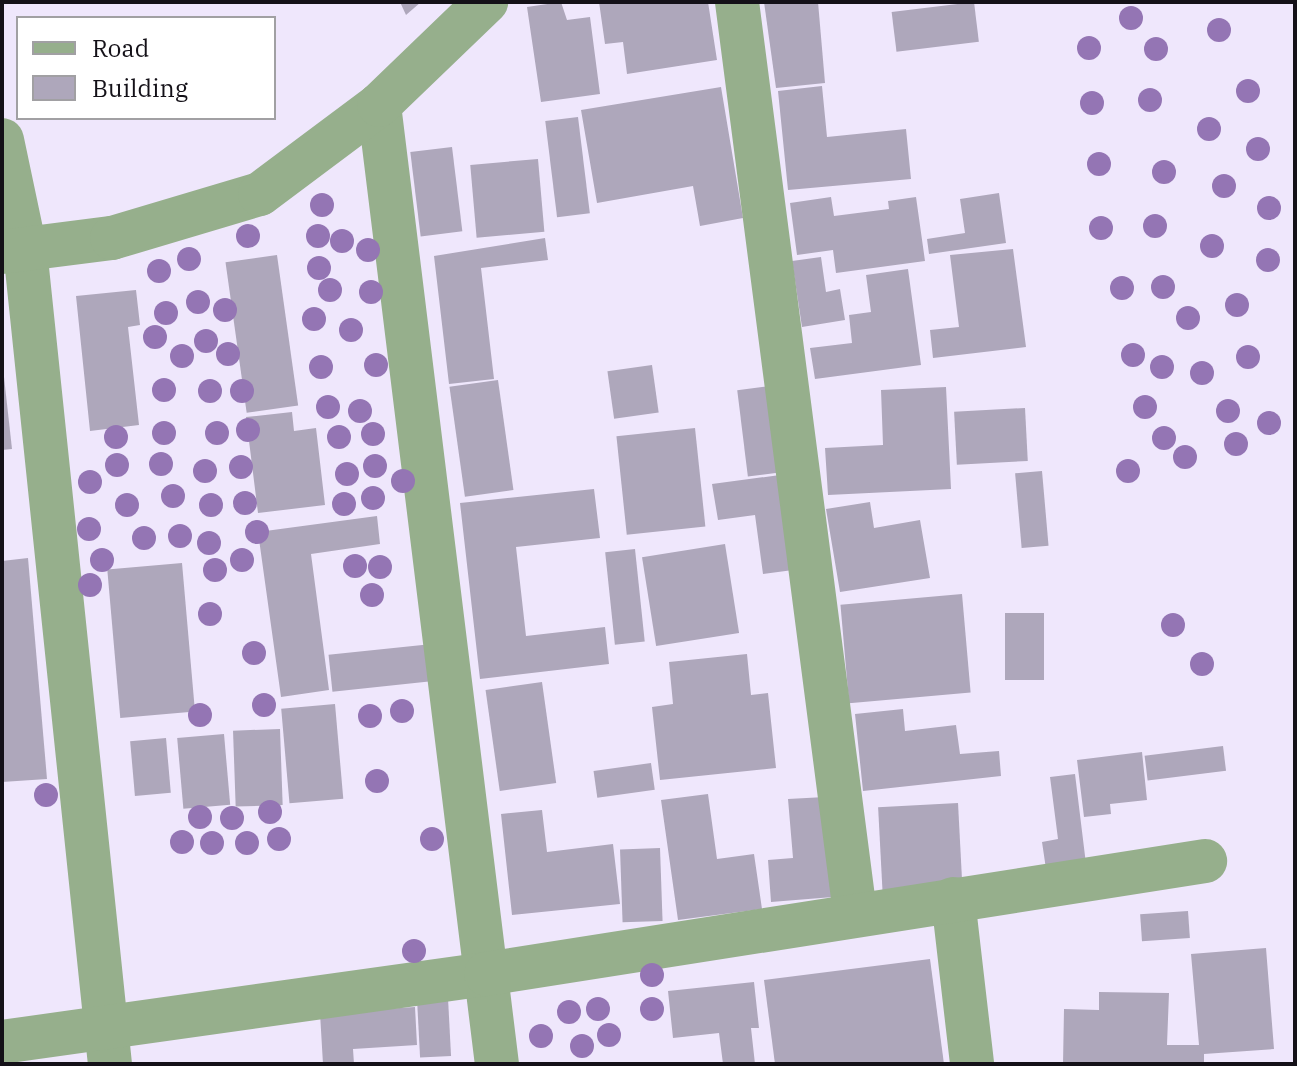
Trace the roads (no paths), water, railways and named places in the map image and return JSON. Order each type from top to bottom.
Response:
[{"type":"street","points":[[13,250],[112,238],[260,194],[379,105],[486,2]]},
{"type":"street","points":[[737,2],[855,913]]},
{"type":"street","points":[[379,105],[497,1064]]},
{"type":"street","points":[[2,140],[107,1046]]},
{"type":"street","points":[[2,1042],[107,1046],[486,974],[855,913],[1205,861]]},
{"type":"street","points":[[953,899],[972,1064]]}]
